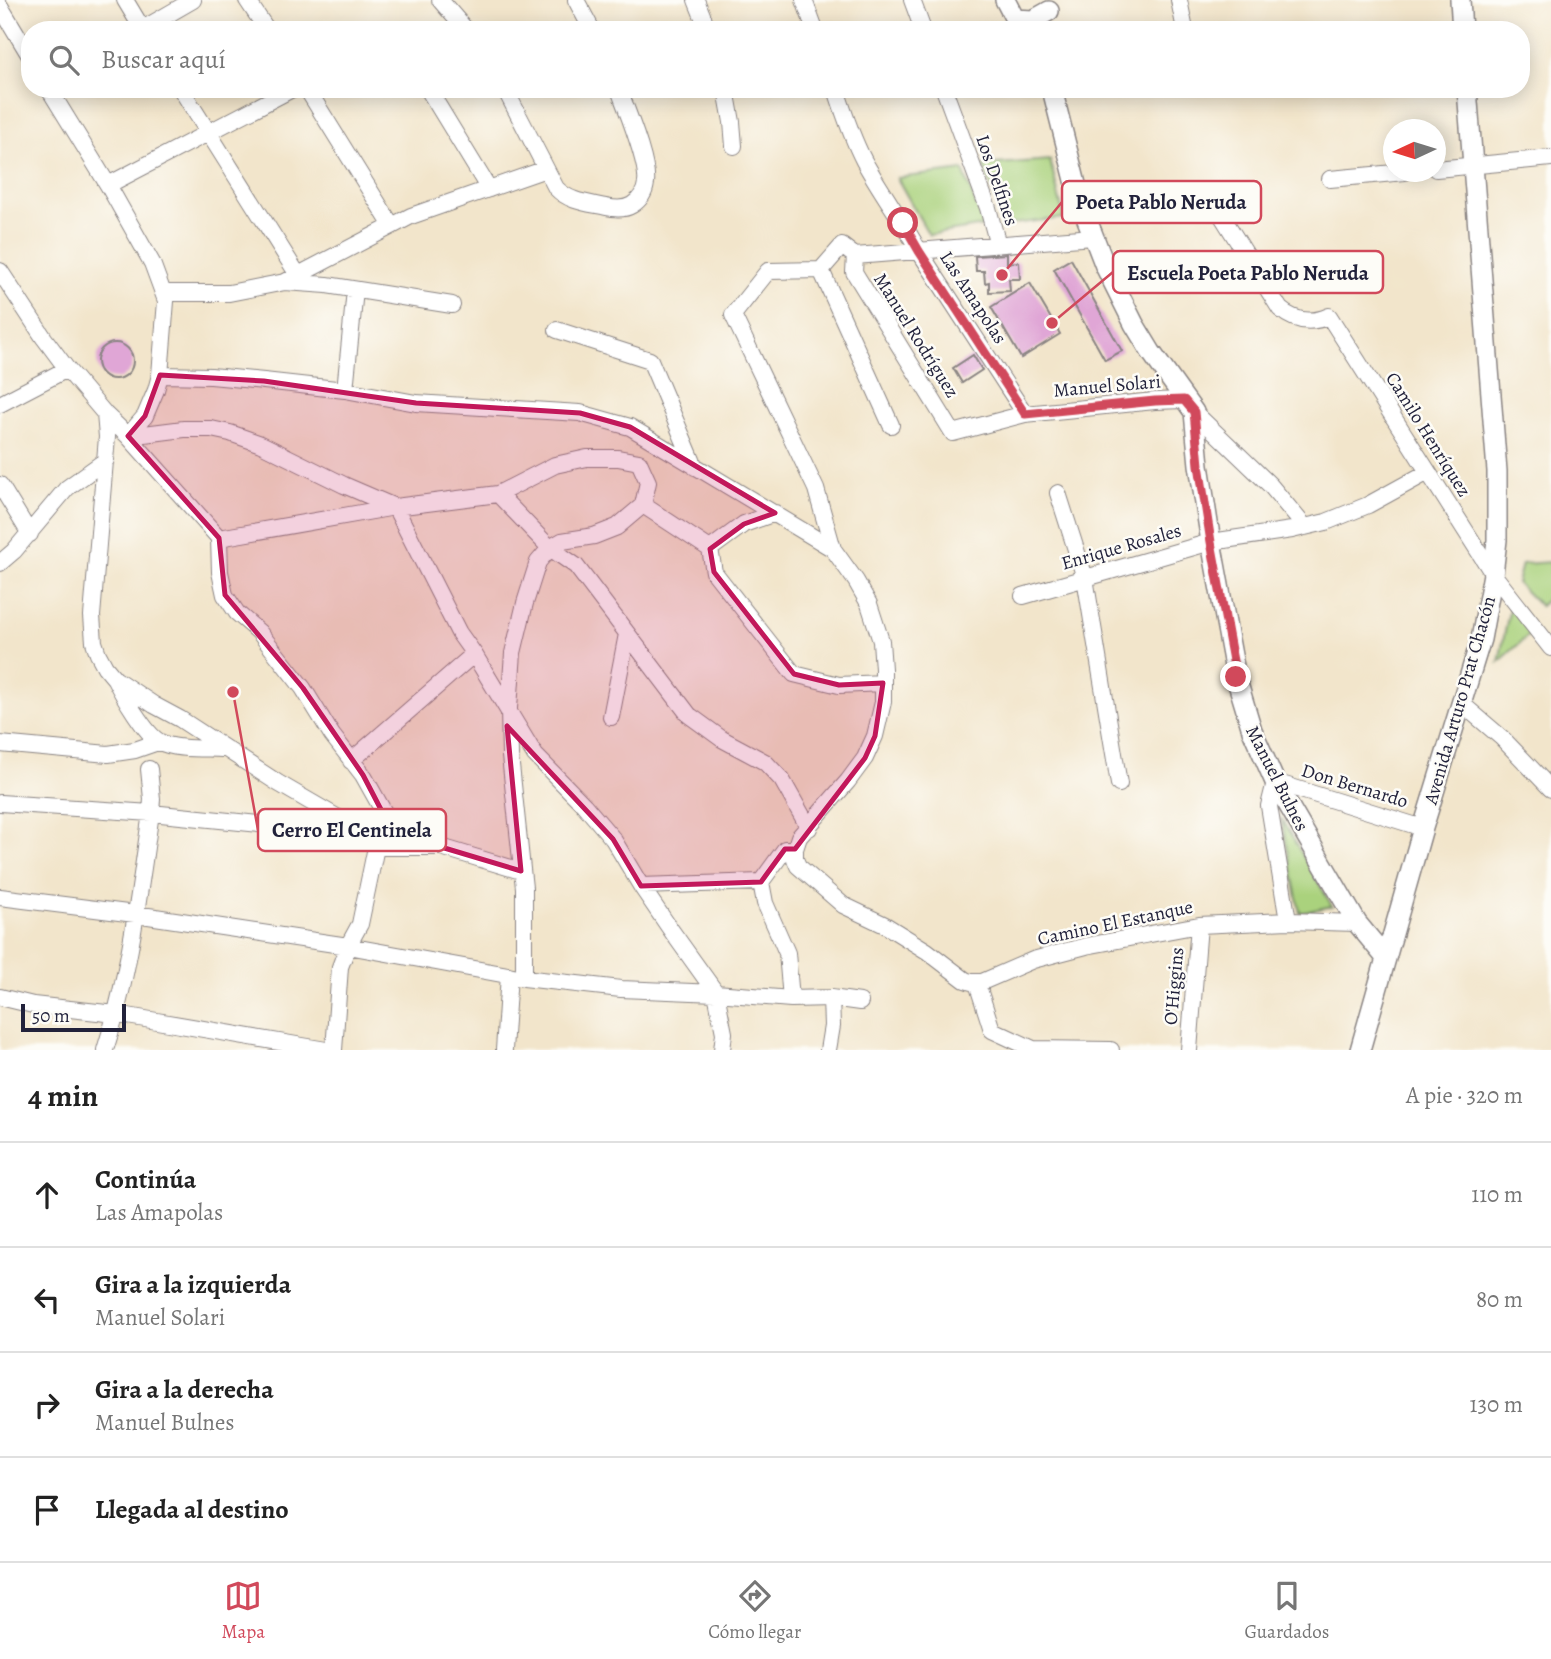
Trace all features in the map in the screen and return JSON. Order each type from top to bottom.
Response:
[{"type":"street","points":[[125,0],[137,21]]},
{"type":"street","points":[[156,21],[193,0]]},
{"type":"street","points":[[247,0],[261,21]]},
{"type":"street","points":[[440,0],[458,21]]},
{"type":"street","points":[[576,0],[587,21]]},
{"type":"street","points":[[696,0],[704,21]]},
{"type":"street","points":[[804,0],[812,21]]},
{"type":"street","points":[[912,0],[920,21]]},
{"type":"street","points":[[1004,0],[1016,21]]},
{"type":"street","points":[[1179,0],[1183,21]]},
{"type":"street","points":[[1460,0],[1461,21]]},
{"type":"street","points":[[0,6],[21,41]]},
{"type":"street","points":[[1030,21],[1050,13]]},
{"type":"street","points":[[54,98],[152,263],[164,293],[166,311],[160,375],[152,404],[128,436]]},
{"type":"street","points":[[187,98],[292,278],[452,305]]},
{"type":"street","points":[[108,186],[275,98]]},
{"type":"street","points":[[313,98],[392,226]]},
{"type":"street","points":[[433,98],[489,189]]},
{"type":"street","points":[[510,98],[556,188],[570,199],[614,209],[628,207],[639,199],[646,187],[646,174],[622,98]]},
{"type":"street","points":[[728,98],[734,146]]},
{"type":"street","name":"Las Amapolas","points":[[839,98],[864,162],[1025,414]]},
{"type":"street","name":"Los Delfines","points":[[947,98],[988,208],[998,245]]},
{"type":"street","points":[[1054,98],[1081,204],[1105,267],[1134,324],[1167,377],[1189,406],[1270,485],[1305,527]]},
{"type":"street","name":"Avenida Arturo Prat Chacón","points":[[1360,1050],[1480,639],[1493,575],[1498,506],[1497,471],[1468,98]]},
{"type":"street","points":[[1446,168],[1551,158]]},
{"type":"street","points":[[164,293],[229,293],[292,278],[411,216],[546,169]]},
{"type":"street","points":[[1330,179],[1383,174]]},
{"type":"street","name":"Camilo Henríquez","points":[[1081,204],[1210,197],[1280,309],[1291,317],[1305,321],[1329,316],[1493,575],[1551,648]]},
{"type":"street","points":[[1093,237],[855,256],[842,246],[821,270],[768,271],[733,315],[816,489],[833,549],[869,604],[881,641],[883,702],[871,748],[848,781],[799,837],[795,859],[799,866],[843,905],[885,925],[927,951],[965,980],[977,983],[992,1030],[1033,1049],[1111,1050]]},
{"type":"street","name":"Manuel Rodríguez","points":[[855,256],[854,272],[953,433]]},
{"type":"street","points":[[821,270],[891,425]]},
{"type":"street","points":[[0,271],[67,369],[219,538],[220,572],[225,594],[237,613],[259,632],[303,688],[332,735],[363,775],[400,846]]},
{"type":"street","points":[[345,390],[355,290]]},
{"type":"street","points":[[557,331],[650,360],[695,467]]},
{"type":"street","points":[[0,404],[67,369]]},
{"type":"street","points":[[160,375],[211,376],[345,390],[416,403],[580,413],[630,426],[833,549]]},
{"type":"street","name":"Manuel Solari","points":[[953,433],[1025,414],[1155,401],[1189,406]]},
{"type":"street","name":"Manuel Bulnes","points":[[1189,406],[1211,542],[1243,704],[1275,782],[1357,923],[1386,958]]},
{"type":"street","points":[[105,414],[106,460],[92,616],[98,654],[115,679],[124,699],[158,741],[172,746],[224,749]]},
{"type":"street","points":[[128,436],[184,429],[211,429],[230,433],[274,449],[344,485],[395,507],[459,633],[535,755],[613,839],[641,886],[716,992],[724,1033],[722,1050]]},
{"type":"street","points":[[219,538],[395,507],[498,494],[555,465],[587,457],[618,457],[639,462],[648,482],[643,505],[617,527],[594,536],[562,541],[550,548],[538,562],[513,653],[509,713],[510,756],[524,888],[517,977],[504,1050]]},
{"type":"street","points":[[0,563],[30,534],[67,488],[106,460]]},
{"type":"street","name":"Enrique Rosales","points":[[1023,596],[1211,542],[1305,527],[1337,518],[1368,505],[1428,472]]},
{"type":"street","points":[[0,485],[30,534]]},
{"type":"street","points":[[1058,493],[1085,578],[1119,784]]},
{"type":"street","points":[[498,494],[550,548],[576,566],[689,715],[722,739],[765,762],[782,780],[808,828]]},
{"type":"street","points":[[643,505],[710,549],[714,572],[794,674],[839,685],[883,683]]},
{"type":"street","points":[[710,549],[744,524],[775,513]]},
{"type":"street","points":[[1539,633],[1551,620]]},
{"type":"street","points":[[611,717],[627,634]]},
{"type":"street","points":[[351,761],[474,654]]},
{"type":"street","points":[[115,679],[340,819],[376,848],[441,847],[521,871]]},
{"type":"street","points":[[1461,703],[1502,738],[1551,789]]},
{"type":"street","points":[[0,744],[108,754],[135,750],[158,741]]},
{"type":"street","points":[[104,1050],[116,1014],[128,962],[151,813],[149,769]]},
{"type":"street","points":[[1275,782],[1269,806],[1288,921]]},
{"type":"street","name":"Don Bernardo","points":[[1275,782],[1423,828]]},
{"type":"street","points":[[0,803],[151,813],[288,827]]},
{"type":"street","points":[[334,1050],[340,967],[360,924],[376,848]]},
{"type":"street","points":[[792,999],[787,953],[765,903],[761,882],[785,849],[795,849]]},
{"type":"street","points":[[641,886],[761,882]]},
{"type":"street","points":[[0,897],[348,946],[517,977],[621,989],[716,992],[792,999],[831,998],[860,1002]]},
{"type":"street","name":"Camino El Estanque","points":[[977,983],[1057,953],[1199,925],[1288,921],[1357,923]]},
{"type":"street","name":"O'Higgins","points":[[1189,1050],[1199,925]]},
{"type":"street","points":[[0,997],[326,1050]]},
{"type":"street","points":[[828,1050],[832,1026],[831,998]]},
{"type":"highlighted area","points":[[160,375],[264,381],[416,403],[580,413],[630,427],[775,513],[744,524],[710,549],[714,572],[794,674],[839,685],[883,683],[875,736],[865,758],[795,849],[785,849],[761,882],[641,886],[613,839],[507,726],[521,871],[441,847],[400,846],[363,775],[303,688],[225,595],[219,538],[128,436],[145,416]]},
{"type":"green space","points":[[1050,160],[1064,218],[1005,225],[983,165]]},
{"type":"green space","points":[[963,170],[984,226],[929,235],[897,178]]},
{"type":"green space","points":[[1551,562],[1551,594],[1540,606],[1517,583],[1522,564]]},
{"type":"green space","points":[[1510,606],[1531,633],[1499,662]]},
{"type":"green space","points":[[1281,818],[1332,906],[1300,913]]},
{"type":"building","points":[[1007,254],[1007,263],[1019,262],[1020,279],[1009,279],[1010,291],[989,292],[989,282],[985,283],[984,271],[976,271],[975,256]]},
{"type":"building","points":[[1071,259],[1122,351],[1105,360],[1054,269]]},
{"type":"building","points":[[1030,283],[1060,334],[1021,358],[991,307]]},
{"type":"building","points":[[115,343],[128,348],[133,361],[128,374],[115,379],[102,374],[97,361],[102,348]]},
{"type":"building","points":[[973,355],[982,370],[962,383],[953,368]]},
{"type":"place","name":"Poeta Pablo Neruda","points":[[1002,275]]},
{"type":"place","name":"Escuela Poeta Pablo Neruda","points":[[1052,323]]},
{"type":"place","name":"Cerro El Centinela","points":[[233,692]]},
{"type":"route","points":[[903,223],[1025,414],[1184,400],[1194,412],[1211,542],[1236,677]]}]
